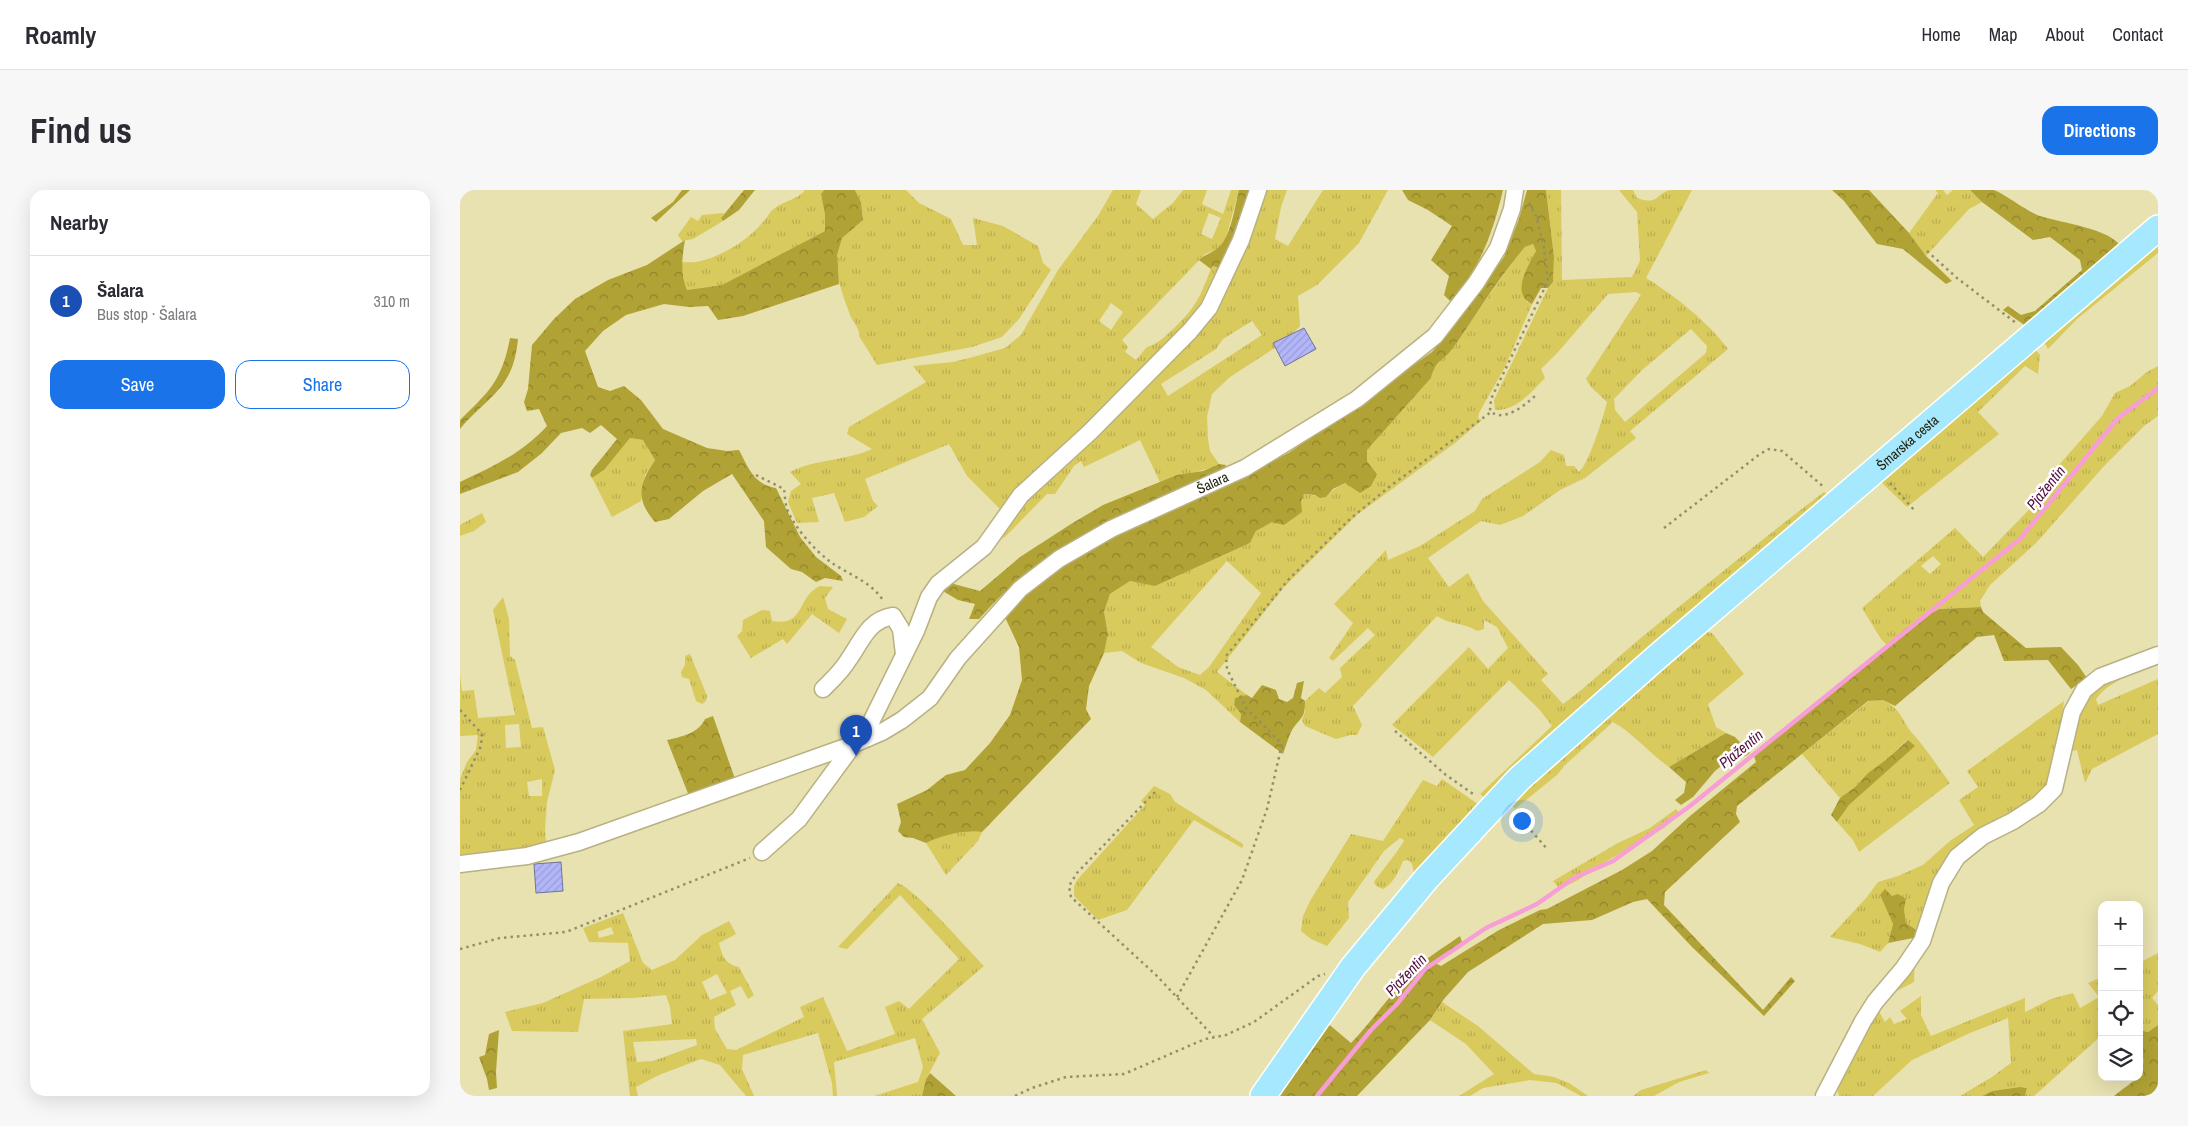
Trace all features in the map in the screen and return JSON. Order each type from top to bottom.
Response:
[{"type":"main road","name":"Šmarska cesta","points":[[1263,1096],[1353,967],[1427,878],[1496,802],[1657,657],[2158,228]]},
{"type":"street","points":[[762,852],[800,819],[861,741],[916,631],[929,597],[938,584],[984,547],[1020,495],[1090,432],[1190,331],[1209,308],[1241,240],[1258,190]]},
{"type":"street","name":"Šalara","points":[[460,864],[527,856],[579,842],[861,741],[902,720],[930,698],[958,658],[1020,589],[1059,559],[1111,529],[1245,468],[1357,400],[1435,336],[1476,283],[1498,248],[1512,208],[1521,194]]},
{"type":"street","points":[[823,690],[849,660],[865,632],[882,618],[893,616],[901,628],[904,654]]},
{"type":"street","points":[[1824,1096],[1875,1002],[1903,970],[1922,941],[1941,883],[1957,857],[1984,836],[2013,821],[2039,804],[2054,789],[2072,712],[2084,690],[2100,678],[2158,655]]},
{"type":"path","points":[[1176,997],[1242,880],[1267,809],[1282,744],[1246,708],[1227,669],[1226,656],[1289,579],[1350,520],[1389,487],[1491,412],[1492,399],[1548,281],[1544,248],[1536,216],[1521,194]]},
{"type":"path","points":[[1927,251],[1957,278],[2033,336]]},
{"type":"path","points":[[1491,412],[1495,416],[1502,416],[1525,405],[1535,396]]},
{"type":"path","points":[[1664,528],[1760,454],[1770,449],[1782,451],[1840,501]]},
{"type":"path","points":[[1878,469],[1915,511]]},
{"type":"path","points":[[756,475],[784,489],[787,508],[802,533],[828,560],[862,580],[881,596],[893,616]]},
{"type":"path","points":[[460,710],[482,734],[481,746],[460,790]]},
{"type":"path","points":[[1395,731],[1446,775],[1496,802],[1548,850]]},
{"type":"path","points":[[1155,792],[1077,873],[1069,886],[1071,897],[1156,975],[1214,1037]]},
{"type":"path","points":[[460,949],[500,938],[566,932],[681,885],[737,865],[762,852]]},
{"type":"path","points":[[1015,1096],[1066,1076],[1124,1074],[1254,1022],[1318,976],[1353,967]]},
{"type":"green space","points":[[682,190],[690,190],[656,222],[651,218],[673,202]]},
{"type":"green space","points":[[744,190],[755,190],[739,210],[723,221],[721,218]]},
{"type":"green space","points":[[805,190],[824,190],[821,194],[825,215],[825,231],[722,285],[687,290],[684,284],[681,262],[701,261],[735,246],[757,229],[773,210],[799,196]]},
{"type":"green space","points":[[824,190],[855,190],[861,202],[863,220],[842,238],[837,255],[839,284],[743,316],[718,320],[708,306],[689,307],[664,304],[626,315],[603,331],[585,351],[598,387],[610,391],[624,386],[641,400],[663,429],[707,448],[727,451],[739,450],[749,469],[757,479],[768,486],[776,488],[800,537],[816,557],[841,576],[843,581],[825,578],[816,582],[802,572],[791,569],[766,547],[764,521],[732,474],[703,491],[669,519],[655,522],[644,506],[642,499],[645,477],[655,460],[643,440],[630,438],[604,470],[592,478],[590,475],[617,439],[601,425],[590,433],[582,428],[561,433],[542,453],[518,472],[460,494],[460,482],[496,465],[517,452],[547,426],[539,409],[527,411],[524,402],[528,389],[532,345],[554,319],[575,299],[608,280],[647,265],[685,240],[682,272],[687,290],[722,285],[825,231],[825,215],[821,194]]},
{"type":"green space","points":[[855,190],[906,190],[919,203],[951,219],[963,245],[977,245],[973,218],[1003,226],[1038,246],[1043,263],[1051,270],[1019,319],[1002,337],[972,347],[877,365],[859,336],[850,315],[840,287],[836,265],[838,245],[850,230],[863,220],[861,202]]},
{"type":"green space","points":[[1113,190],[1141,190],[1136,204],[1153,219],[1173,203],[1183,190],[1207,190],[1202,204],[1223,214],[1231,190],[1239,190],[1226,238],[1218,249],[1205,254],[1122,340],[1128,347],[1125,352],[1136,360],[1147,347],[1157,343],[1178,324],[1196,302],[1212,266],[1223,270],[1200,315],[1001,510],[967,476],[949,444],[865,479],[873,501],[878,506],[864,517],[845,522],[834,493],[812,498],[819,522],[797,523],[788,502],[791,491],[801,484],[790,472],[872,449],[847,434],[849,427],[926,382],[913,366],[953,362],[1005,348],[1021,335],[1058,270],[1098,216]],"holes":[[[1209,213],[1221,218],[1212,239],[1201,234]],[[1111,303],[1123,312],[1111,330],[1099,321]]]},
{"type":"green space","points":[[1239,190],[1254,190],[1223,270],[1213,266],[1211,269],[1199,260],[1217,249],[1227,236]]},
{"type":"green space","points":[[1263,190],[1287,190],[1281,207],[1275,239],[1288,246],[1323,190],[1388,190],[1359,243],[1317,285],[1298,296],[1300,326],[1287,340],[1230,377],[1212,394],[1207,417],[1208,439],[1210,451],[1219,464],[1160,482],[1140,440],[1084,467],[1081,461],[1074,466],[1055,494],[1047,494],[1005,537],[997,540],[1031,496],[1179,349]],"holes":[[[1252,321],[1262,335],[1168,396],[1161,384],[1216,349],[1223,339]]]},
{"type":"green space","points":[[1402,190],[1503,190],[1495,221],[1484,250],[1470,276],[1450,301],[1444,295],[1449,276],[1431,260],[1452,226],[1428,210],[1408,200]]},
{"type":"green space","points":[[1527,190],[1546,190],[1554,257],[1553,282],[1548,288],[1541,288],[1532,304],[1522,294],[1521,287],[1525,272],[1536,251],[1533,244],[1525,247],[1453,348],[1438,363],[1431,378],[1367,450],[1367,461],[1377,474],[1371,486],[1360,493],[1345,483],[1333,489],[1326,497],[1320,498],[1315,495],[1304,494],[1301,502],[1302,512],[1284,525],[1272,522],[1256,531],[1250,543],[1155,586],[1130,581],[1110,594],[1104,612],[1108,634],[1104,653],[1089,686],[1086,709],[1091,719],[982,832],[953,834],[926,843],[904,837],[898,831],[901,822],[897,804],[927,790],[946,775],[965,770],[990,743],[1010,715],[1022,680],[1019,647],[1003,613],[1057,570],[1116,533],[1255,471],[1290,452],[1432,352],[1457,322],[1504,257],[1519,219]]},
{"type":"green space","points":[[1546,190],[1561,190],[1562,280],[1632,277],[1640,261],[1637,212],[1619,190],[1633,190],[1637,198],[1650,201],[1671,190],[1692,190],[1646,278],[1690,310],[1711,329],[1728,349],[1630,431],[1636,438],[1585,478],[1560,490],[1523,516],[1500,525],[1481,521],[1428,558],[1449,587],[1468,573],[1483,601],[1548,674],[1541,680],[1563,704],[1642,637],[1824,492],[1831,497],[1488,799],[1480,794],[1552,726],[1539,709],[1509,680],[1433,757],[1392,725],[1469,647],[1488,669],[1508,648],[1497,627],[1484,620],[1484,629],[1477,631],[1467,626],[1446,621],[1437,616],[1353,706],[1362,725],[1357,735],[1336,739],[1305,726],[1302,720],[1305,712],[1305,701],[1319,688],[1325,693],[1342,677],[1340,668],[1375,635],[1368,628],[1333,661],[1329,658],[1353,623],[1334,604],[1386,550],[1388,560],[1420,546],[1475,511],[1482,499],[1540,462],[1551,450],[1564,455],[1566,466],[1574,466],[1579,472],[1583,468],[1591,451],[1607,402],[1591,387],[1586,379],[1641,295],[1636,292],[1608,294],[1541,369],[1545,378],[1517,404],[1495,410],[1494,400],[1548,288],[1553,282],[1554,257]],"holes":[[[1691,329],[1707,346],[1706,353],[1625,422],[1615,410],[1614,399],[1642,370]]]},
{"type":"green space","points":[[1832,190],[1869,190],[1909,233],[1926,256],[1952,281],[1946,284],[1903,249],[1877,244],[1844,201]]},
{"type":"green space","points":[[1935,190],[1943,190],[1947,195],[1953,190],[1970,190],[1982,202],[1969,209],[1926,256],[1909,233],[1938,193]]},
{"type":"green space","points":[[1970,190],[1997,191],[2040,216],[2085,227],[2108,236],[2122,248],[2030,329],[2003,310],[2008,306],[2021,315],[2035,311],[2082,270],[2080,260],[2050,237],[2033,240],[1982,202]]},
{"type":"green space","points":[[724,213],[721,218],[723,221],[693,239],[682,241],[678,235],[691,217],[698,221],[702,215]]},
{"type":"green space","points":[[2158,242],[2158,253],[2077,319],[2048,349],[2044,342]]},
{"type":"green space","points":[[1533,244],[1536,251],[1523,278],[1527,302],[1532,304],[1505,367],[1479,413],[1478,418],[1482,420],[1455,443],[1358,514],[1284,587],[1217,672],[1247,695],[1235,699],[1234,705],[1241,714],[1240,722],[1206,690],[1184,678],[1141,663],[1122,651],[1104,653],[1108,634],[1104,612],[1110,594],[1130,581],[1155,585],[1250,543],[1256,531],[1301,502],[1304,494],[1326,497],[1343,484],[1377,474],[1367,461],[1367,450],[1431,378],[1435,364],[1450,352],[1515,258],[1525,247]],"holes":[[[1227,561],[1261,593],[1209,667],[1200,675],[1178,667],[1151,647]]]},
{"type":"green space","points":[[510,338],[518,339],[511,370],[505,381],[460,429],[460,420],[487,392],[499,375]]},
{"type":"green space","points":[[2035,349],[2040,355],[2038,374],[2025,366],[1978,412],[1999,434],[1907,507],[1881,482]]},
{"type":"green space","points":[[2158,366],[2158,416],[2144,426],[2104,466],[2037,542],[1990,585],[1980,601],[1981,607],[1939,609],[1906,628],[1887,645],[1881,639],[1862,608],[1955,528],[1983,557],[2053,485],[2051,474],[2102,416],[2115,393],[2130,386],[2147,372]],"holes":[[[1933,556],[1941,564],[1930,574],[1921,566]]]},
{"type":"green space","points":[[630,438],[643,440],[655,460],[645,475],[641,501],[612,517],[592,478],[604,470]]},
{"type":"green space","points":[[1219,464],[1226,465],[1224,470],[1123,514],[1092,529],[1063,547],[1034,567],[1006,591],[979,619],[969,619],[975,604],[958,600],[941,590],[950,583],[980,591],[1020,557],[1103,505],[1177,475],[1203,471]]},
{"type":"green space","points":[[482,513],[486,522],[474,531],[460,536],[460,525]]},
{"type":"green space","points":[[820,586],[833,587],[825,598],[828,609],[847,619],[839,633],[812,614],[787,644],[783,639],[751,658],[737,636],[742,631],[743,620],[762,610],[770,611],[772,621],[783,622],[790,620],[800,610],[812,591]]},
{"type":"green space","points":[[503,597],[509,619],[510,656],[515,660],[532,728],[543,727],[555,770],[547,802],[546,843],[507,852],[460,856],[460,779],[467,762],[476,750],[478,735],[460,736],[460,675],[462,691],[474,690],[478,718],[515,715],[493,610]],"holes":[[[519,724],[521,747],[506,748],[505,725]],[[542,779],[542,796],[529,796],[527,782]]]},
{"type":"green space","points":[[1981,607],[1983,612],[2026,648],[2061,647],[2087,678],[2071,689],[2048,660],[2004,661],[1994,635],[1977,637],[1895,706],[1883,700],[1868,701],[1737,806],[1736,814],[1740,822],[1665,892],[1664,905],[1763,1010],[1791,977],[1795,981],[1764,1016],[1692,947],[1647,899],[1633,902],[1592,920],[1543,924],[1468,972],[1444,999],[1430,1020],[1357,1096],[1276,1096],[1325,1021],[1351,1043],[1410,974],[1440,949],[1460,936],[1462,942],[1435,963],[1441,966],[1499,930],[1540,910],[1547,909],[1622,870],[1652,851],[1690,816],[1756,762],[1754,756],[1841,686],[1906,628],[1939,609]]},
{"type":"green space","points":[[1701,631],[1712,633],[1744,674],[1708,704],[1716,727],[1726,733],[1669,767],[1627,731],[1613,722],[1564,766],[1558,774],[1515,809],[1510,803]]},
{"type":"green space","points":[[690,654],[707,696],[706,701],[702,704],[696,701],[689,679],[682,677],[681,672],[685,665],[685,656]]},
{"type":"green space","points":[[2132,670],[2100,694],[2096,699],[2098,705],[2158,679],[2158,734],[2092,769],[2085,783],[2077,750],[2068,752],[2078,709],[2098,683]]},
{"type":"green space","points":[[1304,681],[1301,698],[1305,701],[1304,713],[1292,730],[1283,754],[1240,722],[1241,714],[1234,705],[1235,698],[1247,695],[1252,698],[1262,685],[1276,690],[1279,699],[1287,702],[1293,698],[1297,683]]},
{"type":"green space","points":[[1883,700],[1898,712],[1950,783],[1859,852],[1853,840],[1837,822],[1849,805],[1914,746],[1907,740],[1887,759],[1868,773],[1855,787],[1840,798],[1802,754],[1869,701]]},
{"type":"green space","points":[[2064,701],[2063,727],[2050,785],[2039,798],[1982,834],[1918,931],[1906,923],[1904,909],[1892,896],[1880,895],[1893,924],[1888,943],[1880,952],[1860,944],[1830,937],[1867,897],[1878,882],[1923,865],[1950,841],[1974,825],[1959,800],[1978,787],[1967,771]]},
{"type":"green space","points":[[713,716],[735,779],[689,796],[667,740],[684,736],[694,731],[705,719]]},
{"type":"green space","points":[[1726,733],[1735,737],[1750,753],[1746,756],[1735,755],[1715,771],[1693,797],[1681,805],[1675,800],[1684,793],[1686,782],[1669,767]]},
{"type":"green space","points":[[1908,740],[1915,746],[1849,805],[1837,822],[1831,815],[1840,798]]},
{"type":"green space","points":[[1442,779],[1482,807],[1415,877],[1412,864],[1408,860],[1403,861],[1393,881],[1383,889],[1376,886],[1374,882],[1404,840],[1400,838],[1384,851],[1348,902],[1349,918],[1327,946],[1311,939],[1301,931],[1303,916],[1310,901],[1351,834],[1383,841],[1423,780],[1437,786]]},
{"type":"green space","points":[[1154,786],[1170,794],[1175,802],[1243,844],[1242,848],[1194,820],[1127,910],[1098,920],[1074,896],[1074,886],[1077,880],[1145,805],[1141,801]]},
{"type":"green space","points":[[1676,809],[1680,814],[1664,828],[1593,869],[1577,881],[1558,887],[1553,881],[1618,843],[1650,828]]},
{"type":"green space","points":[[967,831],[982,832],[978,841],[946,875],[926,843],[942,836]]},
{"type":"green space","points":[[898,883],[930,908],[984,966],[922,1019],[940,1053],[926,1079],[922,1096],[874,1096],[918,1082],[923,1067],[915,1038],[834,1062],[837,1096],[833,1096],[832,1083],[818,1033],[743,1055],[742,1069],[754,1096],[746,1096],[720,1065],[701,1059],[659,1075],[636,1087],[638,1096],[630,1096],[623,1031],[672,1024],[666,995],[584,999],[578,1032],[512,1031],[505,1012],[543,1003],[601,977],[630,961],[628,943],[589,942],[583,928],[623,913],[643,963],[652,970],[675,960],[702,935],[729,921],[736,934],[719,943],[721,952],[727,962],[739,967],[754,995],[748,999],[741,986],[730,991],[736,1005],[714,1017],[715,1029],[727,1049],[736,1050],[804,1017],[800,1007],[823,997],[847,1051],[895,1034],[885,1007],[899,1001],[909,1009],[959,959],[900,895],[847,949],[838,947]],"holes":[[[611,927],[614,934],[599,938],[597,932]],[[717,974],[727,993],[710,1000],[702,982]],[[696,1039],[697,1045],[653,1061],[637,1062],[633,1042]]]},
{"type":"green space","points":[[1885,889],[1892,896],[1898,894],[1906,899],[1904,909],[1906,923],[1918,931],[1913,938],[1888,943],[1893,924],[1880,895]]},
{"type":"green space","points":[[2158,953],[2158,991],[2152,998],[2158,1005],[2158,1025],[2148,1032],[2143,1031],[2143,961]]},
{"type":"green space","points":[[1915,957],[1914,982],[1893,993],[1876,1006],[1885,1022],[1890,1017],[1894,1024],[1907,1019],[1900,1011],[1921,996],[1921,1015],[1931,1036],[2025,998],[2025,1012],[2051,999],[2073,993],[2080,1008],[2098,998],[2098,1039],[2034,1096],[2025,1096],[2027,1088],[2020,1087],[1992,1091],[1982,1096],[1960,1096],[2011,1063],[2008,1018],[1912,1060],[1873,1096],[1839,1096],[1836,1083],[1871,1014],[1874,1004],[1906,971]]},
{"type":"green space","points":[[2098,979],[2098,996],[2088,983]]},
{"type":"green space","points":[[1442,1002],[1478,1026],[1534,1074],[1554,1077],[1569,1083],[1588,1096],[1581,1096],[1557,1083],[1530,1080],[1483,1088],[1470,1096],[1459,1096],[1494,1074],[1466,1044],[1430,1020]]},
{"type":"green space","points":[[2158,1025],[2158,1096],[2114,1096],[2134,1081],[2143,1081],[2143,1031],[2148,1032]]},
{"type":"green space","points":[[499,1030],[496,1072],[497,1088],[489,1090],[479,1057],[485,1055],[489,1034]]},
{"type":"green space","points":[[1706,1070],[1709,1073],[1679,1082],[1654,1096],[1633,1096],[1641,1090]]},
{"type":"green space","points":[[930,1073],[956,1096],[922,1096],[926,1079]]},
{"type":"green space","points":[[2020,1087],[2027,1088],[2025,1096],[1982,1096],[1992,1091]]},
{"type":"building","points":[[1304,328],[1316,349],[1285,366],[1273,343]]},
{"type":"building","points":[[561,862],[563,891],[536,893],[534,864]]},
{"type":"waterway","name":"Pjažentin","points":[[1317,1096],[1371,1030],[1397,1004],[1425,969],[1486,928],[1537,904],[1574,878],[1613,861],[1690,806],[2020,539],[2118,418],[2158,388]]},
{"type":"place","name":"Šalara","points":[[856,756]]}]
